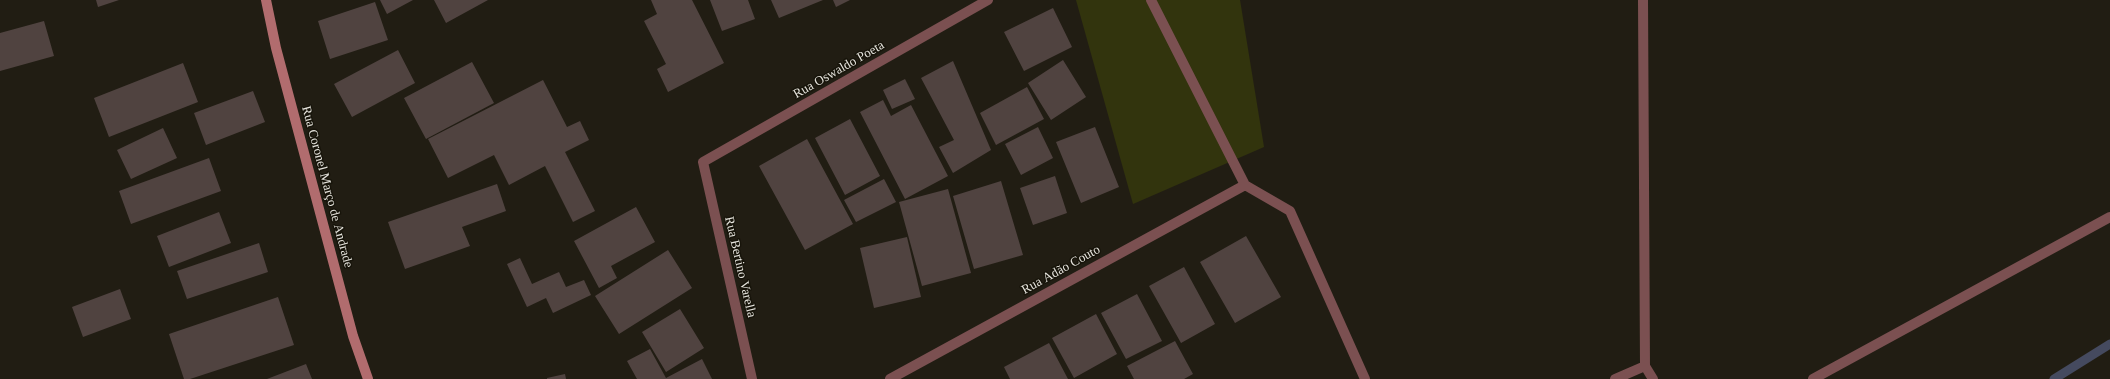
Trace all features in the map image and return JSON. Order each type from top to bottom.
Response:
[{"type":"street","name":"Rua Coronel Março de Andrade","points":[[266,0],[276,48],[351,328],[368,379]]},
{"type":"street","name":"Rua Oswaldo Poeta","points":[[703,162],[988,0]]},
{"type":"street","points":[[1151,0],[1245,185],[1290,211],[1365,379]]},
{"type":"street","points":[[1643,0],[1645,366],[1653,379]]},
{"type":"street","name":"Rua Bertino Varella","points":[[703,162],[752,379]]},
{"type":"street","name":"Rua Adão Couto","points":[[890,379],[1245,185]]},
{"type":"street","points":[[1813,379],[2110,217]]},
{"type":"street","points":[[1616,379],[1645,366]]},
{"type":"shaded area","points":[[1076,0],[1240,0],[1264,147],[1133,204]]},
{"type":"building","points":[[96,0],[119,0],[98,7]]},
{"type":"building","points":[[380,0],[413,0],[387,14]]},
{"type":"building","points":[[434,0],[488,0],[446,23]]},
{"type":"building","points":[[651,0],[692,0],[724,63],[668,92],[657,69],[666,64],[644,21],[657,14]]},
{"type":"building","points":[[710,0],[748,0],[755,19],[722,31]]},
{"type":"building","points":[[771,0],[823,0],[779,18]]},
{"type":"building","points":[[833,0],[850,0],[836,7]]},
{"type":"building","points":[[375,2],[388,40],[330,59],[318,21]]},
{"type":"building","points":[[1053,8],[1072,47],[1024,71],[1004,32]]},
{"type":"building","points":[[44,21],[54,56],[0,71],[0,33]]},
{"type":"building","points":[[398,50],[415,83],[352,117],[334,84]]},
{"type":"building","points":[[1063,60],[1086,97],[1051,120],[1028,83]]},
{"type":"building","points":[[953,61],[991,150],[953,173],[939,147],[954,140],[921,78]]},
{"type":"building","points":[[472,62],[494,103],[426,139],[404,98]]},
{"type":"building","points":[[183,63],[198,102],[109,137],[94,98]]},
{"type":"building","points":[[905,79],[915,99],[892,109],[883,90]]},
{"type":"building","points":[[543,80],[567,127],[580,121],[589,140],[565,152],[595,211],[573,222],[545,166],[509,185],[494,155],[448,178],[428,139]]},
{"type":"building","points":[[1027,87],[1044,119],[996,145],[980,113]]},
{"type":"building","points":[[253,91],[265,122],[206,145],[194,113]]},
{"type":"building","points":[[883,100],[891,116],[911,105],[948,176],[905,199],[860,112]]},
{"type":"building","points":[[850,119],[880,176],[845,195],[815,138]]},
{"type":"building","points":[[1038,127],[1053,158],[1021,175],[1005,144]]},
{"type":"building","points":[[1095,127],[1119,187],[1081,203],[1056,142]]},
{"type":"building","points":[[163,128],[177,158],[131,179],[117,150]]},
{"type":"building","points":[[807,139],[853,224],[805,250],[759,166]]},
{"type":"building","points":[[209,158],[221,191],[131,224],[119,191]]},
{"type":"building","points":[[1055,176],[1067,213],[1033,225],[1020,188]]},
{"type":"building","points":[[884,179],[896,202],[856,222],[844,200]]},
{"type":"building","points":[[1001,181],[1023,255],[974,269],[953,196]]},
{"type":"building","points":[[497,184],[506,211],[462,227],[470,246],[405,269],[388,222]]},
{"type":"building","points":[[948,189],[971,273],[922,286],[899,202]]},
{"type":"building","points":[[636,207],[655,242],[611,266],[617,278],[599,288],[574,241]]},
{"type":"building","points":[[219,212],[231,243],[169,267],[157,236]]},
{"type":"building","points":[[1246,236],[1281,297],[1235,323],[1200,262]]},
{"type":"building","points":[[907,237],[921,297],[874,308],[860,248]]},
{"type":"building","points":[[259,243],[268,272],[187,299],[177,271]]},
{"type":"building","points":[[668,250],[692,288],[619,334],[595,296]]},
{"type":"building","points":[[520,258],[532,284],[559,272],[566,287],[584,280],[591,295],[553,313],[546,298],[527,307],[507,264]]},
{"type":"building","points":[[1184,267],[1215,324],[1181,343],[1149,286]]},
{"type":"building","points":[[120,289],[131,319],[83,337],[72,307]]},
{"type":"building","points":[[1137,294],[1162,341],[1126,359],[1101,313]]},
{"type":"building","points":[[278,297],[294,345],[190,379],[184,379],[169,334]]},
{"type":"building","points":[[680,309],[704,348],[666,372],[642,332]]},
{"type":"building","points":[[1096,314],[1117,354],[1074,378],[1052,338]]},
{"type":"building","points":[[1175,341],[1193,374],[1184,379],[1134,379],[1127,366]]},
{"type":"building","points":[[1049,343],[1068,379],[1010,379],[1004,367]]},
{"type":"building","points":[[650,349],[666,378],[702,359],[712,379],[637,379],[627,361]]},
{"type":"building","points":[[306,364],[312,379],[267,379]]},
{"type":"building","points":[[565,374],[566,379],[547,379],[547,378]]},
{"type":"waterway","points":[[2054,379],[2110,344]]}]
